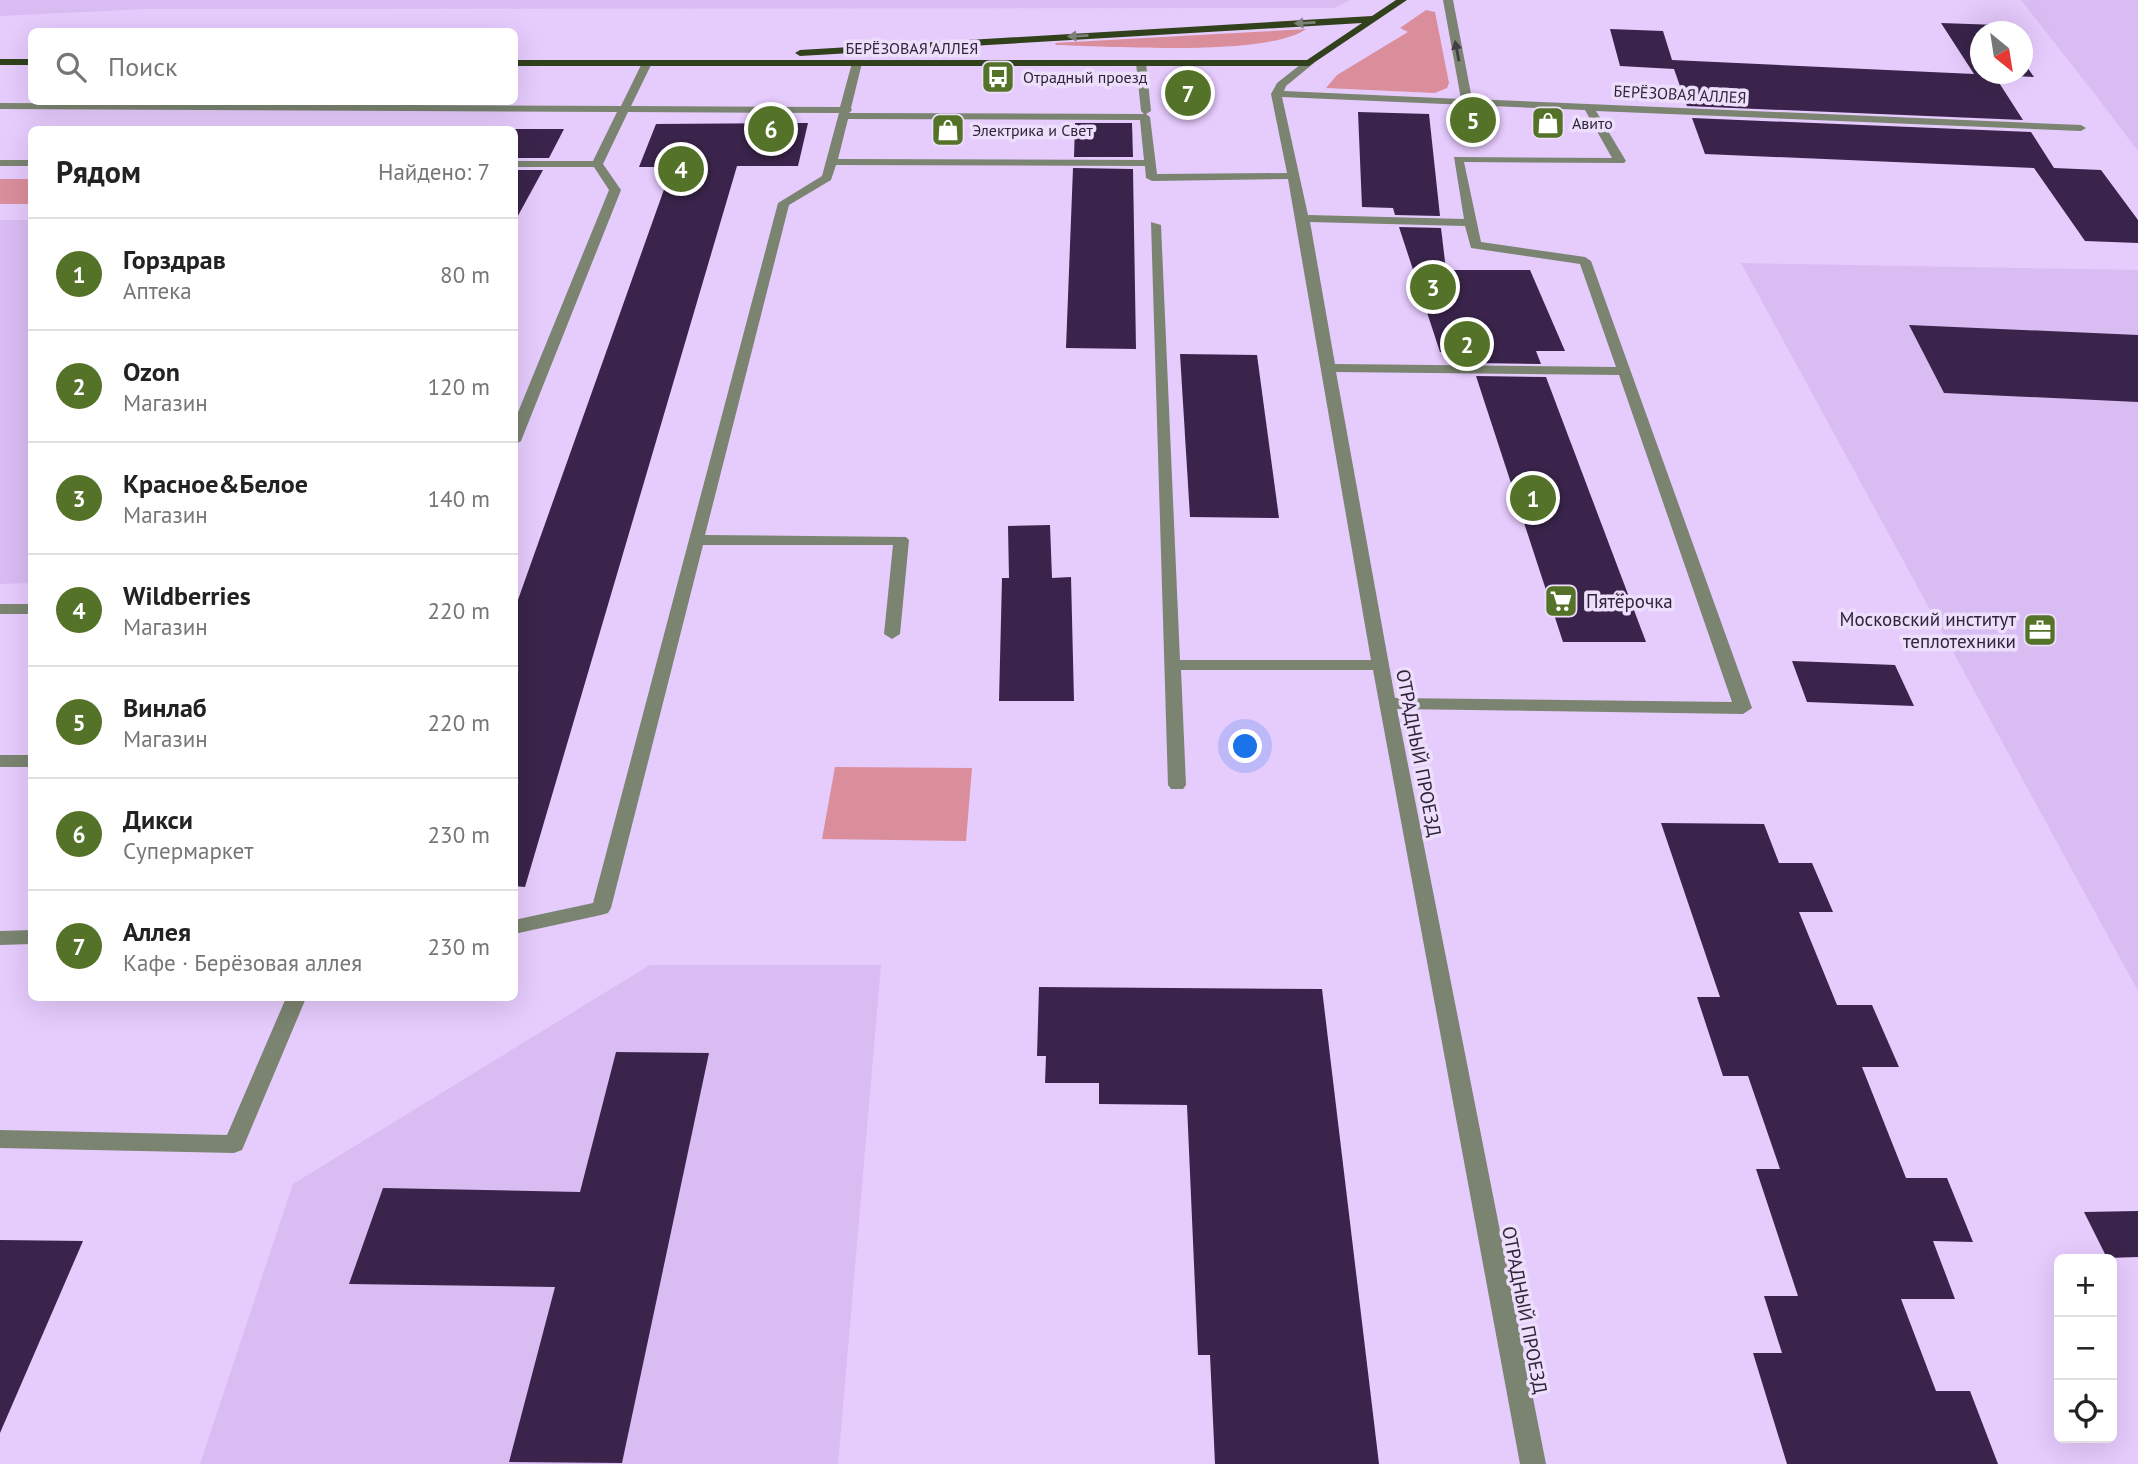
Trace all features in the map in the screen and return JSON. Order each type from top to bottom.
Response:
[{"type":"main road","points":[[1309,63],[1402,0]]},
{"type":"main road","points":[[647,63],[1373,19]]},
{"type":"main road","points":[[0,62],[28,62]]},
{"type":"main road","name":"БЕРЁЗОВАЯ АЛЛЕЯ","points":[[518,63],[1309,63]]},
{"type":"street","points":[[1448,0],[1467,101]]},
{"type":"street","points":[[597,164],[647,63]]},
{"type":"street","points":[[518,926],[601,908],[783,203],[827,178],[857,63]]},
{"type":"street","points":[[1141,63],[1146,111]]},
{"type":"street","points":[[1276,94],[1281,85],[1309,63]]},
{"type":"street","name":"БЕРЁЗОВАЯ АЛЛЕЯ","points":[[1276,94],[2081,128]]},
{"type":"street","name":"ОТРАДНЫЙ ПРОЕЗД","points":[[1276,94],[1303,218],[1387,703],[1533,1464]]},
{"type":"street","points":[[0,106],[624,108],[1145,117],[1152,178],[1294,176]]},
{"type":"street","points":[[1387,703],[1743,708],[1585,261],[1475,246],[1458,159],[1619,161],[1588,106]]},
{"type":"street","points":[[831,162],[1150,163]]},
{"type":"street","points":[[0,163],[28,163]]},
{"type":"street","points":[[518,164],[597,164]]},
{"type":"street","points":[[518,430],[615,190],[597,164]]},
{"type":"street","points":[[1303,218],[1470,223]]},
{"type":"street","points":[[1154,225],[1177,785]]},
{"type":"street","points":[[1329,368],[1624,371]]},
{"type":"street","points":[[696,540],[901,540],[891,634]]},
{"type":"street","points":[[0,610],[28,609]]},
{"type":"street","points":[[1171,665],[1381,666]]},
{"type":"street","points":[[0,761],[28,761]]},
{"type":"street","points":[[0,938],[28,937]]},
{"type":"street","points":[[0,1139],[234,1144],[295,1001]]},
{"type":"shaded area","points":[[0,0],[1350,0],[1334,8],[145,9],[0,16]]},
{"type":"shaded area","points":[[2021,0],[2138,0],[2138,151],[2097,97]]},
{"type":"shaded area","points":[[1426,10],[1435,12],[1449,83],[1447,88],[1435,93],[1326,88],[1337,75],[1408,32],[1400,28]]},
{"type":"shaded area","points":[[1306,29],[1287,38],[1224,47],[1148,48],[1055,43]]},
{"type":"shaded area","points":[[0,179],[28,179],[28,204],[0,204]]},
{"type":"shaded area","points":[[0,220],[28,220],[28,583],[0,584]]},
{"type":"shaded area","name":"Московский институт теплотехники","points":[[1741,263],[2138,270],[2138,991]]},
{"type":"shaded area","points":[[835,767],[972,768],[966,841],[822,839]]},
{"type":"shaded area","points":[[650,965],[881,965],[838,1464],[200,1464],[293,1184]]},
{"type":"building","points":[[1941,23],[1970,24],[1970,68]]},
{"type":"building","points":[[1610,29],[1663,31],[1672,60],[1970,74],[1970,84],[2000,84],[2023,120],[1687,106],[1674,69],[1620,66]]},
{"type":"building","points":[[1358,112],[1429,114],[1440,216],[1395,215],[1393,208],[1362,207]]},
{"type":"building","points":[[1692,118],[2031,132],[2054,168],[2101,170],[2138,220],[2138,243],[2085,241],[2034,168],[1705,154]]},
{"type":"building","points":[[808,123],[798,166],[737,166],[525,887],[518,886],[518,600],[672,167],[639,167],[656,124]]},
{"type":"building","points":[[1075,123],[1132,123],[1133,157],[1074,157]]},
{"type":"building","points":[[518,129],[564,129],[549,158],[518,158]]},
{"type":"building","points":[[1073,168],[1133,169],[1136,349],[1066,348]]},
{"type":"building","points":[[518,170],[543,170],[518,216]]},
{"type":"building","points":[[1399,227],[1441,228],[1446,270],[1530,270],[1565,351],[1536,351],[1541,364],[1472,363],[1468,352],[1440,352]]},
{"type":"building","points":[[1909,325],[2138,335],[2138,402],[1944,393]]},
{"type":"building","points":[[1180,354],[1257,355],[1279,518],[1190,517]]},
{"type":"building","points":[[1476,376],[1546,377],[1646,642],[1563,642]]},
{"type":"building","points":[[1050,525],[1052,578],[1071,577],[1074,701],[999,701],[1002,578],[1009,578],[1008,526]]},
{"type":"building","points":[[1792,661],[1895,665],[1914,706],[1807,702]]},
{"type":"building","points":[[1661,823],[1764,824],[1779,863],[1812,863],[1833,912],[1799,912],[1837,1005],[1872,1005],[1899,1067],[1862,1067],[1906,1178],[1947,1178],[1973,1242],[1933,1241],[1955,1299],[1901,1299],[1936,1391],[1970,1391],[1998,1464],[1787,1464],[1753,1353],[1782,1353],[1764,1296],[1798,1296],[1756,1169],[1780,1169],[1748,1076],[1723,1076],[1697,997],[1720,997]]},
{"type":"building","points":[[1039,987],[1322,989],[1379,1464],[1215,1464],[1210,1355],[1198,1355],[1187,1105],[1099,1104],[1099,1083],[1045,1083],[1046,1056],[1037,1056]]},
{"type":"building","points":[[616,1052],[709,1053],[622,1463],[509,1462],[555,1287],[349,1284],[383,1188],[580,1192]]},
{"type":"building","points":[[2138,1211],[2138,1257],[2117,1258],[2117,1254],[2105,1254],[2084,1212]]},
{"type":"building","points":[[0,1240],[83,1241],[0,1433]]},
{"type":"place","name":"Отрадный проезд","points":[[998,77]]},
{"type":"place","name":"Аллея","points":[[1188,93]]},
{"type":"place","name":"Винлаб","points":[[1473,120]]},
{"type":"place","name":"Авито","points":[[1548,123]]},
{"type":"place","name":"Дикси","points":[[771,129]]},
{"type":"place","name":"Электрика и Свет","points":[[948,130]]},
{"type":"place","name":"Wildberries","points":[[681,169]]},
{"type":"place","name":"Красное&Белое","points":[[1433,287]]},
{"type":"place","name":"Ozon","points":[[1467,344]]},
{"type":"place","name":"Горздрав","points":[[1533,498]]},
{"type":"place","name":"Пятёрочка","points":[[1561,601]]},
{"type":"place","name":"Московский институт теплотехники","points":[[2040,630]]}]
